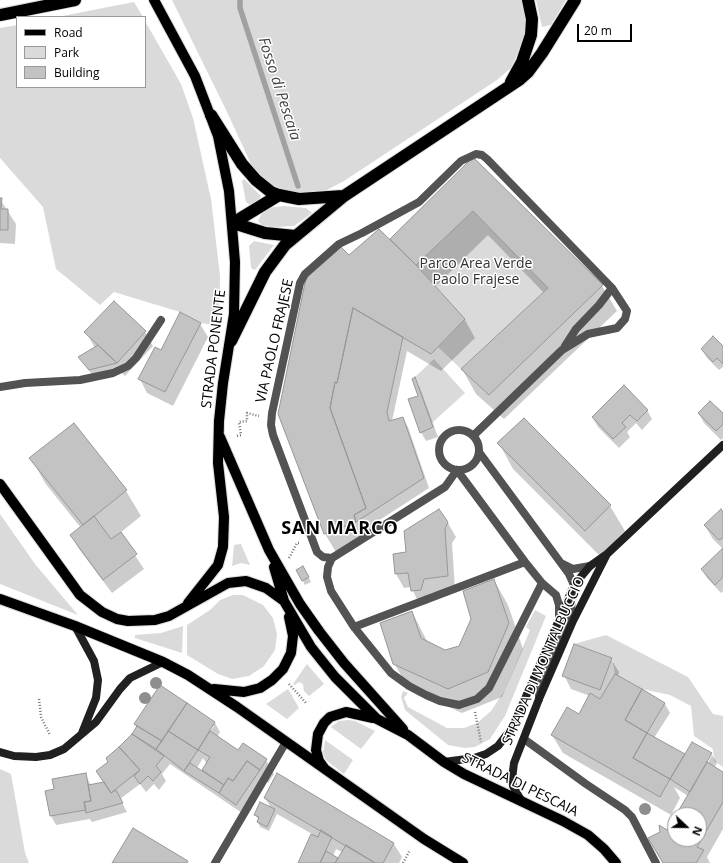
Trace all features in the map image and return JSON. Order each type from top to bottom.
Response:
[{"type":"highway","points":[[0,16],[75,0]]},
{"type":"highway","points":[[506,88],[522,62],[530,42],[532,19],[528,0]]},
{"type":"highway","points":[[231,341],[265,272],[278,253],[295,236],[344,196],[519,80],[534,64],[575,0]]},
{"type":"highway","points":[[211,115],[242,164],[256,180],[279,195],[310,200],[344,196]]},
{"type":"highway","points":[[233,223],[279,195]]},
{"type":"highway","points":[[233,223],[265,233],[295,236]]},
{"type":"main road","name":"STRADA PONENTE","points":[[154,0],[187,60],[211,115],[224,162],[233,223],[235,298],[231,341],[221,395],[218,463],[224,517],[223,547],[221,556],[214,571],[183,608]]},
{"type":"main road","name":"STRADA DI PESCAIA","points":[[219,435],[269,550],[292,590],[318,631],[344,663],[408,735]]},
{"type":"main road","name":"STRADA DI PESCAIA","points":[[1,487],[80,595],[90,605],[117,619],[140,622],[169,616],[228,583],[237,581],[256,583],[284,601],[323,662],[352,696],[377,719],[408,735],[444,762],[485,785],[563,821],[588,836],[604,849],[616,863]]},
{"type":"main road","name":"STRADA DI PESCAIA","points":[[209,688],[235,693],[252,691],[265,685],[278,675],[288,661],[293,644],[292,627],[269,550]]},
{"type":"main road","name":"STRADA DI PESCAIA","points":[[0,600],[75,626],[163,662],[209,688],[424,839],[463,863]]},
{"type":"main road","points":[[325,770],[319,761],[316,750],[318,734],[324,723],[330,718],[346,712],[358,713],[377,719]]},
{"type":"street","name":"VIA PAOLO FRAJESE","points":[[332,558],[323,557],[317,552],[273,435],[271,425],[272,413],[297,292],[305,274],[339,244],[419,202],[461,162],[476,154],[482,155],[612,288],[626,308],[626,316],[623,323],[613,330],[588,334],[562,350]]},
{"type":"street","name":"VIA PAOLO FRAJESE","points":[[473,436],[562,350],[576,329],[599,305],[612,288]]},
{"type":"street","points":[[0,387],[25,383],[80,380],[113,373],[128,366],[136,358],[161,320]]},
{"type":"street","points":[[461,430],[473,436],[479,446],[479,452],[474,464],[463,470],[457,470],[446,466],[442,461],[439,449],[440,443],[444,437],[455,431],[461,430]]},
{"type":"street","name":"STRADA DI MONTALBUCCIO","points":[[444,762],[463,761],[486,754],[498,746],[505,738],[524,701],[574,585],[590,566],[607,554],[723,445]]},
{"type":"street","points":[[479,452],[569,574],[574,585],[571,609],[539,688],[538,699]]},
{"type":"street","points":[[457,470],[445,486],[437,492],[332,558],[328,567],[328,583],[354,627],[386,668],[408,686],[440,701],[459,705],[468,704],[481,697],[492,684],[542,583]]},
{"type":"street","points":[[457,470],[525,562],[542,583],[556,595],[559,605],[559,620]]},
{"type":"street","name":"STRADA DI MONTALBUCCIO","points":[[523,803],[512,779],[514,764],[538,699],[573,622],[607,554]]},
{"type":"street","points":[[354,627],[525,562]]},
{"type":"street","points":[[560,563],[573,569],[590,566]]},
{"type":"street","points":[[75,626],[94,661],[98,680],[96,698],[82,733]]},
{"type":"street","points":[[0,752],[29,757],[50,755],[70,745],[96,722],[130,678],[163,662]]},
{"type":"street","points":[[524,738],[586,784],[625,810],[635,822],[656,863]]},
{"type":"street","points":[[215,863],[286,742]]},
{"type":"path","points":[[237,436],[241,435],[239,422],[247,421],[247,413]]},
{"type":"path","points":[[283,561],[291,555],[296,545]]},
{"type":"path","points":[[289,684],[306,703]]},
{"type":"path","points":[[39,699],[41,717],[50,734]]},
{"type":"path","points":[[474,708],[482,747]]},
{"type":"path","points":[[403,863],[410,850]]},
{"type":"green space","points":[[172,0],[522,0],[526,22],[525,37],[511,68],[497,80],[344,181],[323,192],[307,194],[288,192],[266,182],[255,173]]},
{"type":"green space","points":[[536,0],[566,0],[551,25],[542,27]]},
{"type":"green space","points":[[134,2],[142,16],[62,16]]},
{"type":"green space","points":[[146,23],[181,84],[193,118],[211,199],[220,276],[219,326],[201,323],[180,312],[114,292],[100,305],[56,269],[43,207],[0,158],[0,28],[16,25],[16,88],[146,88]]},
{"type":"green space","points":[[244,179],[261,196],[258,201],[250,205],[246,202],[242,181]]},
{"type":"green space","points":[[284,206],[306,208],[312,213],[294,226],[272,227],[262,225],[258,221],[263,211],[267,208]]},
{"type":"green space","name":"Parco Area Verde Paolo Frajese","points":[[473,211],[548,288],[461,369],[438,347],[465,319],[416,265]]},
{"type":"green space","points":[[254,241],[274,245],[255,270],[251,267],[249,246]]},
{"type":"green space","points":[[434,359],[465,393],[432,423],[415,377]]},
{"type":"green space","points":[[0,514],[35,564],[78,615],[0,584]]},
{"type":"green space","points":[[241,544],[250,565],[241,563],[232,566],[234,545]]},
{"type":"green space","points":[[233,595],[243,595],[263,605],[273,618],[277,634],[275,650],[264,666],[249,676],[232,679],[218,674],[187,655],[187,625],[210,610],[220,600]]},
{"type":"green space","points":[[535,610],[546,616],[505,716],[490,739],[475,747],[465,748],[448,745],[405,710],[401,697],[403,691],[408,693],[404,698],[408,707],[447,728],[464,728],[477,723],[491,711],[505,690],[530,630],[526,627]]},
{"type":"green space","points":[[183,626],[182,653],[135,638],[135,635],[161,633]]},
{"type":"green space","points":[[606,635],[688,677],[713,714],[723,716],[723,767],[714,761],[713,749],[694,736],[691,706],[670,695],[642,689],[615,674],[612,658],[574,644]]},
{"type":"green space","points":[[307,664],[324,684],[309,696],[304,691],[303,684],[299,682],[295,685],[293,684]]},
{"type":"green space","points":[[288,689],[299,708],[287,719],[266,704]]},
{"type":"green space","points":[[339,721],[355,721],[375,731],[361,749],[331,727]]},
{"type":"green space","points":[[325,740],[353,760],[344,774],[326,760],[323,753]]},
{"type":"green space","points":[[0,769],[11,774],[25,853],[29,863],[0,863]]},
{"type":"building","points":[[473,157],[603,285],[489,395],[461,369],[548,288],[473,211],[416,265],[390,239]]},
{"type":"building","points":[[0,198],[2,198],[1,209],[8,209],[8,230],[0,230]]},
{"type":"building","points":[[379,229],[416,265],[465,319],[431,354],[353,308],[337,383],[335,382],[330,408],[366,508],[354,515],[356,522],[324,534],[278,414],[306,278],[340,246],[349,255]]},
{"type":"building","points":[[114,301],[146,331],[117,363],[84,332]]},
{"type":"building","points":[[353,308],[403,337],[387,412],[389,421],[403,417],[424,478],[356,522],[354,515],[366,508],[330,408],[335,382],[337,383]]},
{"type":"building","points":[[180,312],[201,323],[165,392],[138,379],[155,347],[161,350]]},
{"type":"building","points":[[713,336],[723,346],[723,364],[717,358],[713,362],[701,349]]},
{"type":"building","points":[[98,345],[117,363],[89,370],[78,357]]},
{"type":"building","points":[[415,377],[433,427],[420,433],[408,399],[418,396],[412,379]]},
{"type":"building","points":[[624,385],[648,410],[637,421],[630,415],[622,423],[626,427],[613,439],[592,417]]},
{"type":"building","points":[[710,401],[723,413],[723,424],[716,431],[698,413]]},
{"type":"building","points":[[524,418],[611,505],[585,531],[497,443]]},
{"type":"building","points":[[74,423],[127,490],[83,525],[29,458]]},
{"type":"building","points":[[439,509],[448,522],[445,529],[448,576],[424,579],[421,590],[411,591],[408,573],[395,574],[393,554],[406,552],[404,531]]},
{"type":"building","points":[[721,509],[723,512],[723,538],[719,540],[704,525]]},
{"type":"building","points":[[94,516],[111,539],[121,532],[137,554],[103,580],[70,535]]},
{"type":"building","points":[[723,548],[723,577],[715,585],[701,569]]},
{"type":"building","points":[[303,566],[309,577],[302,581],[296,570]]},
{"type":"building","points":[[494,579],[509,623],[488,672],[448,689],[393,664],[380,623],[412,611],[421,638],[445,650],[459,646],[471,619],[463,591]]},
{"type":"building","points":[[574,644],[612,658],[600,690],[562,676]]},
{"type":"building","points":[[615,674],[642,689],[625,720],[647,733],[633,758],[670,779],[660,797],[551,735],[567,707],[579,714],[590,693],[600,699]]},
{"type":"building","points":[[160,685],[187,703],[162,741],[134,724]]},
{"type":"building","points":[[642,689],[665,703],[647,733],[625,720]]},
{"type":"building","points":[[187,703],[215,722],[198,750],[168,731]]},
{"type":"building","points":[[137,726],[162,741],[156,749],[132,734]]},
{"type":"building","points":[[168,731],[198,750],[184,771],[156,749]]},
{"type":"building","points":[[210,731],[238,750],[243,743],[267,759],[260,770],[247,761],[233,781],[228,778],[224,785],[202,770],[210,757],[198,750]]},
{"type":"building","points":[[647,733],[685,754],[670,779],[633,758]]},
{"type":"building","points":[[132,734],[164,756],[156,766],[161,772],[153,781],[148,776],[140,784],[134,776],[140,770],[119,747]]},
{"type":"building","points":[[692,742],[712,753],[690,792],[670,779]]},
{"type":"building","points":[[119,747],[140,770],[111,793],[96,771],[108,762],[106,758]]},
{"type":"building","points":[[247,761],[260,770],[236,805],[219,793],[228,778],[233,781]]},
{"type":"building","points":[[707,762],[723,772],[723,802],[707,830],[707,807],[681,807]]},
{"type":"building","points":[[190,763],[224,785],[219,793],[184,771]]},
{"type":"building","points":[[86,773],[91,801],[84,802],[86,810],[50,816],[45,791],[54,789],[52,779]]},
{"type":"building","points":[[277,773],[394,843],[383,863],[375,863],[264,798]]},
{"type":"building","points":[[104,782],[111,793],[116,790],[123,803],[86,813],[84,802],[91,801],[88,785]]},
{"type":"building","points":[[260,802],[275,809],[267,827],[257,822],[259,817],[254,815]]},
{"type":"building","points":[[659,825],[667,830],[667,847],[697,847],[704,850],[696,863],[663,863],[648,838],[660,832]]},
{"type":"building","points":[[133,828],[188,861],[187,863],[112,863]]},
{"type":"building","points":[[321,830],[332,837],[320,863],[298,863],[311,834],[318,837]]},
{"type":"building","points":[[346,845],[375,863],[335,863]]},
{"type":"building","points":[[326,851],[338,858],[335,863],[320,863]]},
{"type":"waterway","name":"Fosso di Pescaia","points":[[240,0],[240,8],[298,186]]},
{"type":"district","name":"SAN MARCO","points":[[340,529]]}]
